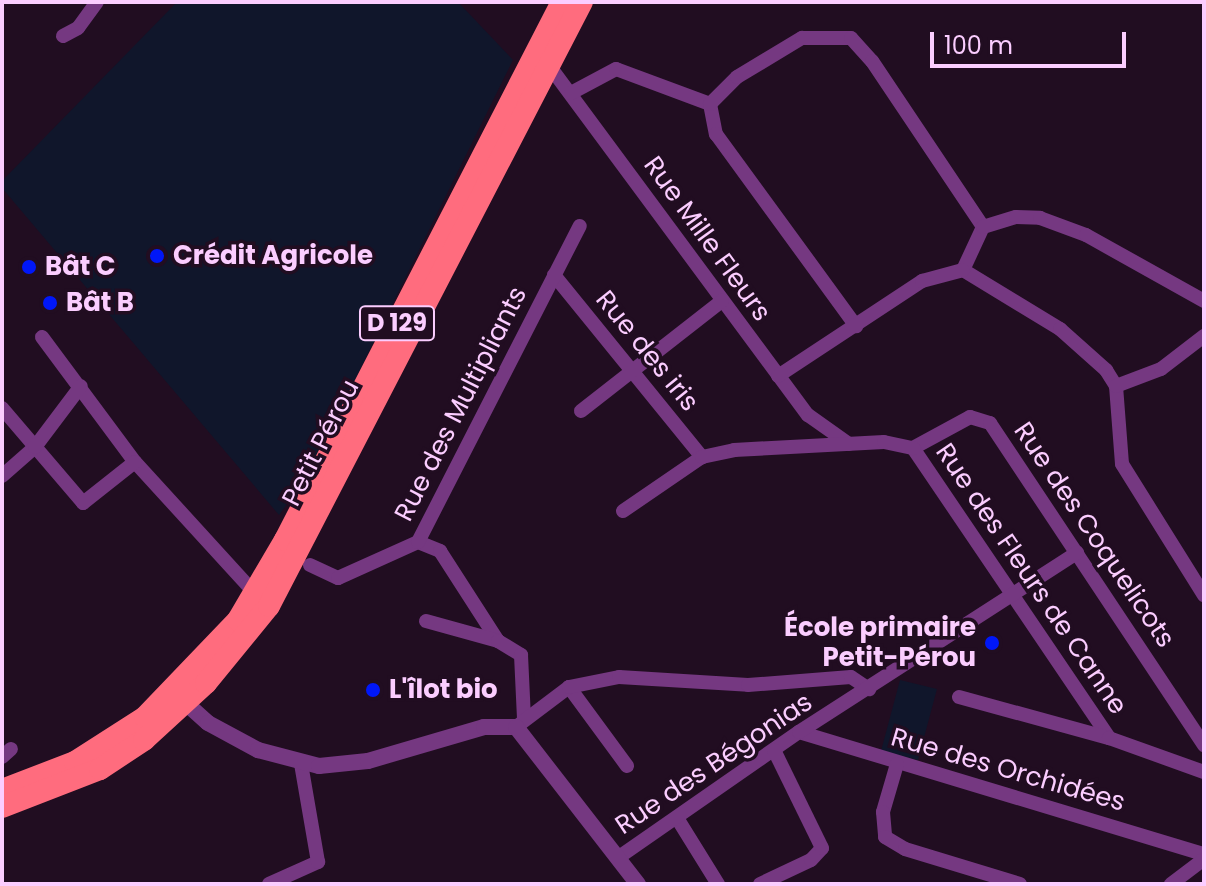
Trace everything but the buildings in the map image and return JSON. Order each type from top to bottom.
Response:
[{"type":"highway","name":"Petit Pérou","points":[[544,57],[562,2]]},
{"type":"highway","name":"Petit Pérou","points":[[2,807],[100,769],[180,698],[218,645],[262,600],[544,57],[582,2]]},
{"type":"highway","name":"Petit Pérou","points":[[2,790],[94,751],[180,698]]},
{"type":"street","points":[[63,36],[78,28],[97,2]]},
{"type":"street","points":[[710,104],[737,77],[802,38],[851,38],[872,61],[983,227]]},
{"type":"street","name":"Rue Mille Fleurs","points":[[544,57],[778,376],[815,421],[849,444]]},
{"type":"street","points":[[571,93],[616,69],[710,104]]},
{"type":"street","points":[[710,104],[716,134],[856,326]]},
{"type":"street","points":[[963,270],[983,227],[1016,217],[1049,220],[1086,235],[1204,301]]},
{"type":"street","name":"Rue des Multipliants","points":[[310,565],[338,578],[418,542],[580,226]]},
{"type":"street","points":[[778,376],[922,281],[963,270],[1060,329],[1095,358],[1116,386],[1122,464],[1204,595]]},
{"type":"street","name":"Rue des iris","points":[[554,275],[702,457]]},
{"type":"street","points":[[581,411],[722,301]]},
{"type":"street","points":[[1116,386],[1161,369],[1204,336]]},
{"type":"street","points":[[42,337],[135,462],[262,600]]},
{"type":"street","points":[[2,476],[35,447],[81,386]]},
{"type":"street","points":[[2,408],[83,503],[135,462]]},
{"type":"street","name":"Rue des Coquelicots","points":[[913,448],[970,417],[984,419],[1204,745]]},
{"type":"street","points":[[623,511],[702,457],[734,450],[849,444],[913,448]]},
{"type":"street","name":"Rue des Fleurs de Canne","points":[[913,448],[1109,738]]},
{"type":"street","points":[[418,542],[440,551],[498,641]]},
{"type":"street","name":"Rue des Bégonias","points":[[619,857],[799,732],[1077,553]]},
{"type":"street","points":[[426,621],[498,641],[514,649],[525,663],[520,723],[638,884]]},
{"type":"street","points":[[180,698],[258,750],[301,764],[368,761],[484,727],[520,723],[569,687],[619,677],[748,685],[833,676],[851,677],[869,689]]},
{"type":"street","points":[[569,687],[627,766]]},
{"type":"street","points":[[959,697],[1109,738],[1204,772]]},
{"type":"street","name":"Rue des Orchidées","points":[[799,732],[1204,856]]},
{"type":"street","points":[[760,884],[811,860],[822,848],[774,750]]},
{"type":"street","points":[[269,884],[318,862],[301,764]]},
{"type":"street","points":[[897,764],[883,812],[885,837],[905,849],[1020,884]]},
{"type":"street","points":[[677,818],[718,884]]},
{"type":"street","points":[[1171,884],[1204,856]]},
{"type":"shaded area","points":[[177,2],[458,2],[513,60],[306,479],[279,515],[2,188],[2,181]]},
{"type":"shaded area","points":[[900,680],[937,689],[918,760],[881,751]]},
{"type":"place","name":"Crédit Agricole","points":[[157,256]]},
{"type":"place","name":"Bât C","points":[[29,267]]},
{"type":"place","name":"Bât B","points":[[50,303]]},
{"type":"place","name":"École primaire Petit-Pérou","points":[[992,643]]},
{"type":"place","name":"L'îlot bio","points":[[373,690]]}]
